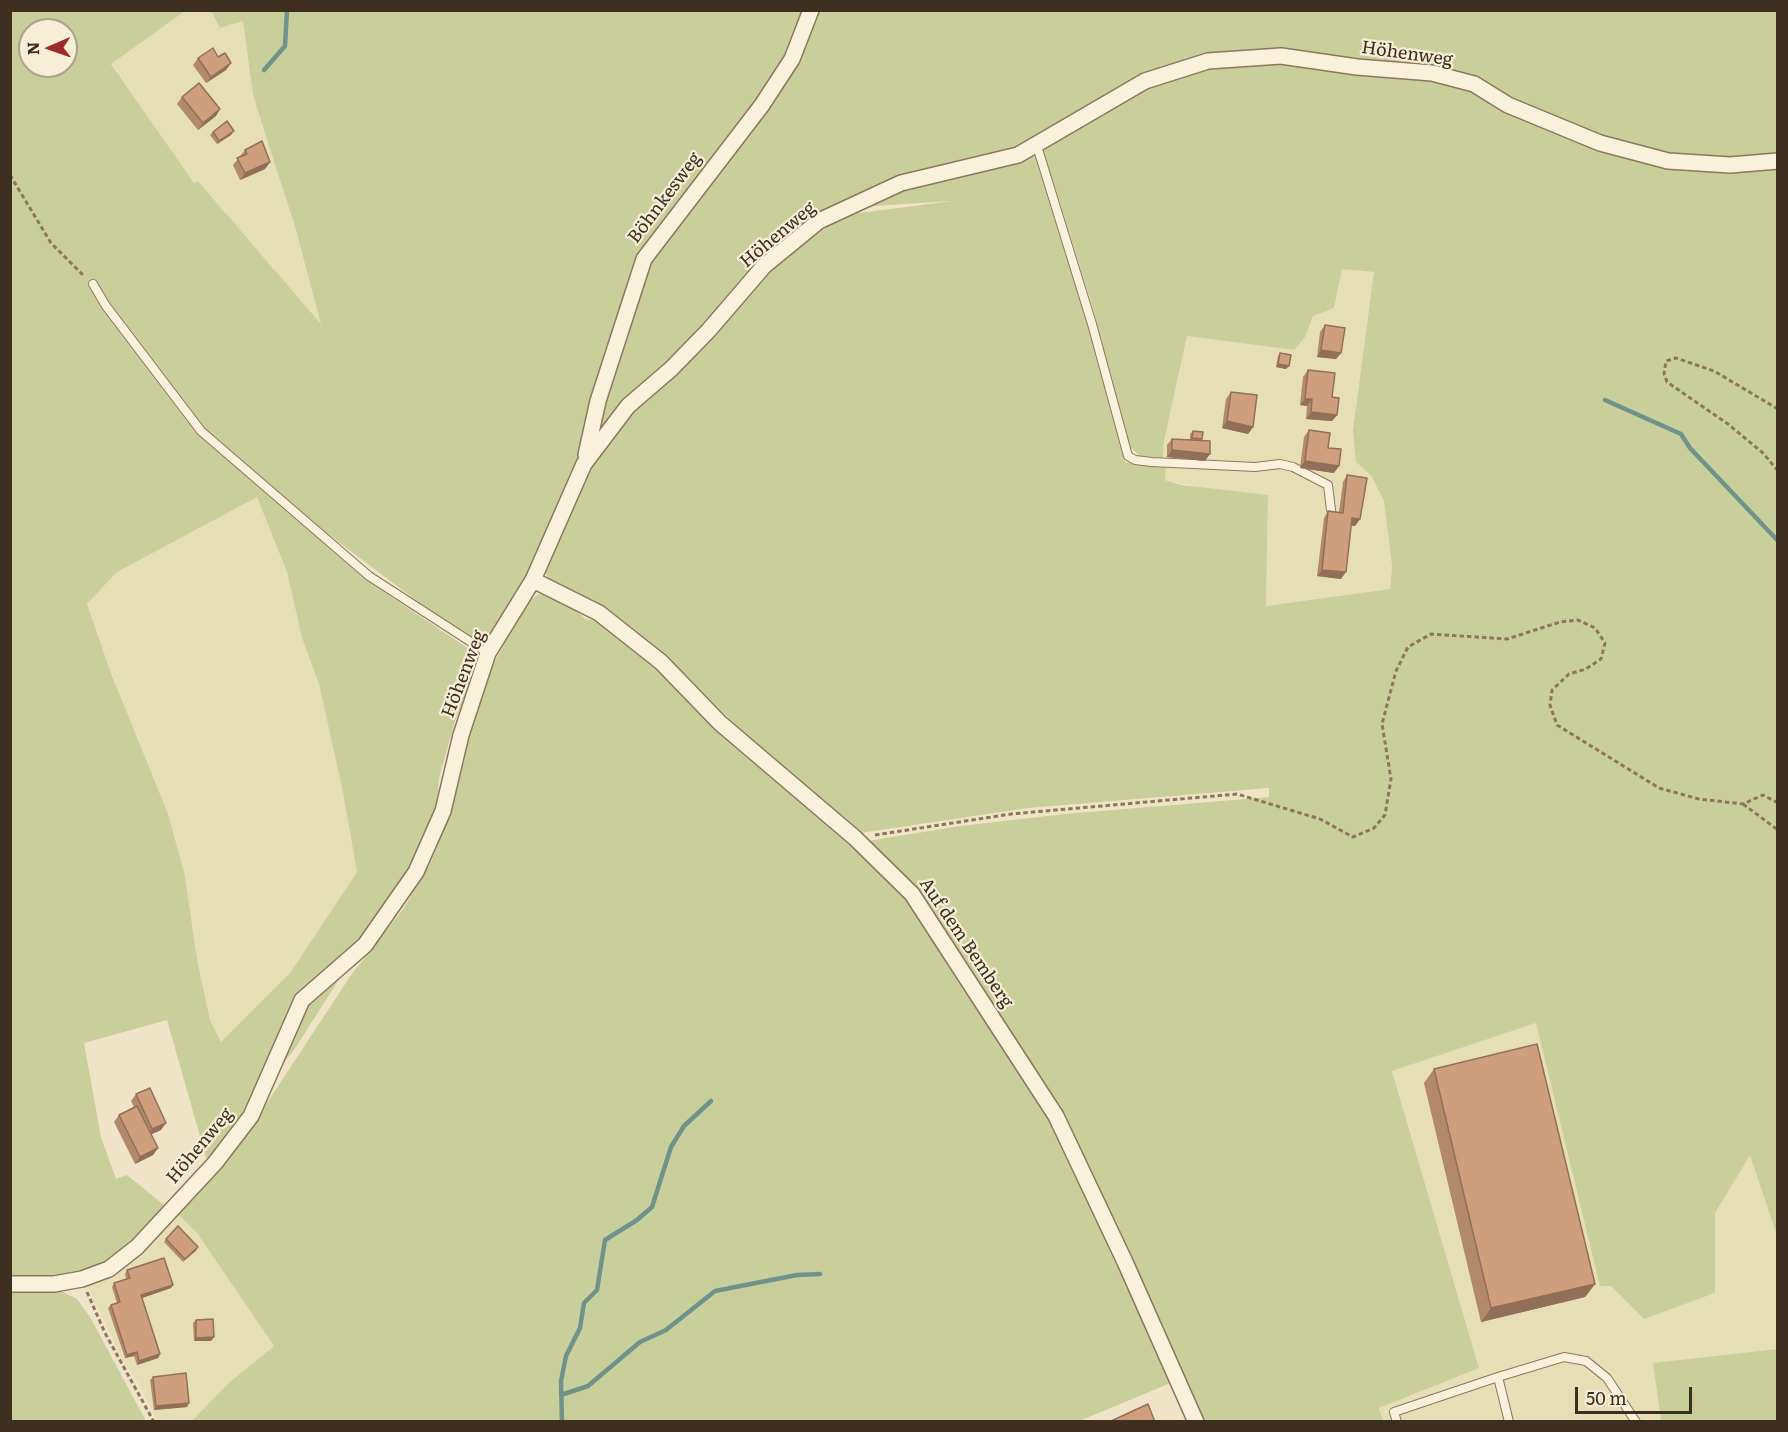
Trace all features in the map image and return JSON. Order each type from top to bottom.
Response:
[{"type":"street","name":"Böhnkesweg","points":[[584,464],[598,401],[644,260],[762,105],[792,59],[811,10]]},
{"type":"street","name":"Höhenweg","points":[[10,1284],[54,1284],[82,1279],[109,1269],[137,1247],[215,1162],[252,1116],[302,1000],[366,945],[416,872],[443,811],[461,735],[488,653],[533,580],[584,464],[628,406],[694,345],[764,266],[819,221],[901,183],[1018,155],[1037,147],[1145,81],[1208,61],[1281,56],[1442,76],[1474,84],[1508,105],[1600,143],[1668,161],[1730,165],[1778,161]]},
{"type":"street","name":"Auf dem Bemberg","points":[[533,580],[599,613],[661,662],[720,723],[855,838],[912,894],[1056,1116],[1125,1262],[1196,1422]]},
{"type":"lane","points":[[1037,147],[1092,324],[1128,456],[1152,462],[1244,467],[1280,464],[1293,467],[1328,485],[1330,510]]},
{"type":"lane","points":[[93,284],[106,306],[201,431],[369,576],[488,653]]},
{"type":"lane","points":[[1397,1422],[1394,1412],[1498,1377],[1564,1358],[1586,1361],[1607,1378],[1636,1422]]},
{"type":"lane","points":[[1498,1377],[1509,1422]]},
{"type":"path","points":[[10,175],[51,243],[93,284]]},
{"type":"path","points":[[1778,409],[1714,371],[1676,358],[1666,361],[1664,374],[1667,382],[1728,424],[1762,453],[1778,471]]},
{"type":"path","points":[[855,838],[1011,814],[1237,794],[1312,816],[1353,837],[1374,828],[1385,815],[1391,779],[1382,724],[1396,671],[1408,647],[1431,634],[1507,639],[1541,630],[1560,622],[1578,620],[1595,628],[1605,643],[1601,659],[1586,669],[1569,674],[1552,690],[1550,705],[1557,725],[1659,788],[1699,799],[1743,804],[1778,830]]},
{"type":"path","points":[[1743,804],[1763,795],[1778,803]]},
{"type":"path","points":[[82,1279],[105,1333],[154,1422]]},
{"type":"shaded area","points":[[185,11],[211,11],[220,28],[243,20],[253,95],[265,125],[322,325],[198,181],[194,184],[111,63]]},
{"type":"shaded area","points":[[1342,268],[1374,272],[1353,430],[1356,462],[1371,475],[1384,501],[1392,566],[1390,589],[1266,606],[1268,495],[1213,490],[1165,480],[1164,441],[1187,336],[1294,350],[1305,337],[1313,315],[1334,308]]},
{"type":"shaded area","points":[[257,496],[287,572],[302,638],[319,684],[344,792],[357,872],[290,973],[221,1042],[210,1020],[197,959],[185,876],[87,605],[117,572]]},
{"type":"shaded area","points":[[1536,1023],[1554,1096],[1611,1286],[1644,1319],[1715,1293],[1715,1213],[1750,1154],[1777,1236],[1777,1349],[1653,1363],[1661,1421],[1383,1422],[1379,1408],[1479,1367],[1392,1070]]},
{"type":"shaded area","points":[[177,1213],[197,1233],[274,1346],[231,1382],[192,1421],[157,1421],[139,1385],[121,1357],[88,1287],[110,1278],[137,1257]]},
{"type":"green space","points":[[11,11],[185,11],[111,64],[194,183],[198,181],[321,324],[295,227],[253,95],[243,21],[220,28],[211,11],[1777,11],[1777,1236],[1750,1155],[1715,1213],[1715,1293],[1644,1319],[1611,1286],[1600,1286],[1536,1023],[1392,1071],[1479,1368],[1379,1408],[1383,1421],[1201,1421],[996,1007],[989,1027],[1048,1114],[1173,1382],[1077,1422],[192,1421],[230,1382],[274,1346],[197,1233],[176,1212],[242,1141],[351,975],[404,908],[432,860],[449,814],[471,726],[487,676],[526,603],[539,594],[556,598],[575,609],[585,619],[598,621],[655,660],[862,842],[960,826],[1065,814],[1269,797],[1269,788],[1028,808],[860,833],[762,751],[658,648],[628,626],[550,582],[546,573],[548,559],[588,468],[630,415],[673,375],[767,272],[843,215],[952,201],[826,209],[762,268],[672,363],[601,428],[571,473],[535,559],[490,641],[484,643],[472,640],[227,458],[366,580],[469,649],[478,658],[475,673],[455,721],[439,778],[437,803],[419,854],[296,1047],[207,1161],[167,1020],[84,1043],[101,1137],[116,1179],[127,1175],[164,1205],[135,1242],[110,1263],[90,1272],[53,1277],[11,1278]],"holes":[[[1055,187],[1094,312],[1129,446],[1140,456],[1163,458],[1164,441],[1187,336],[1294,350],[1305,337],[1313,316],[1334,308],[1342,269],[1374,272],[1353,430],[1356,462],[1371,475],[1384,501],[1392,566],[1390,589],[1266,606],[1268,495],[1181,485],[1165,480],[1166,465],[1125,462],[1096,349],[1048,188]],[[257,497],[287,572],[302,638],[319,684],[343,792],[357,872],[290,973],[221,1042],[210,1020],[197,959],[185,876],[168,814],[112,676],[87,604],[117,572]]]},
{"type":"green space","points":[[11,1289],[59,1290],[77,1299],[90,1317],[146,1421],[11,1422]]},
{"type":"green space","points":[[1777,1349],[1777,1421],[1661,1421],[1653,1363]]},
{"type":"building","points":[[213,48],[218,57],[225,53],[231,63],[211,77],[198,58]]},
{"type":"building","points":[[199,83],[220,109],[203,123],[182,97]]},
{"type":"building","points":[[227,121],[234,131],[219,141],[213,132]]},
{"type":"building","points":[[262,141],[270,162],[245,173],[237,158],[247,154],[245,150]]},
{"type":"building","points":[[1325,325],[1345,328],[1341,353],[1321,350]]},
{"type":"building","points":[[1280,353],[1291,355],[1289,366],[1278,364]]},
{"type":"building","points":[[1308,370],[1335,373],[1332,397],[1339,398],[1337,415],[1311,412],[1312,399],[1305,399]]},
{"type":"building","points":[[1231,392],[1257,395],[1253,427],[1227,421]]},
{"type":"building","points":[[1309,430],[1330,433],[1328,448],[1341,449],[1339,466],[1305,461]]},
{"type":"building","points":[[1193,431],[1203,432],[1202,439],[1192,438]]},
{"type":"building","points":[[1172,439],[1210,441],[1210,454],[1172,450]]},
{"type":"building","points":[[1347,475],[1367,478],[1360,519],[1352,518],[1346,572],[1322,570],[1328,511],[1343,513]]},
{"type":"building","points":[[1537,1044],[1595,1284],[1491,1308],[1434,1069]]},
{"type":"building","points":[[150,1088],[166,1123],[152,1129],[136,1094]]},
{"type":"building","points":[[137,1106],[158,1148],[140,1157],[119,1115]]},
{"type":"building","points":[[178,1226],[198,1247],[185,1259],[166,1239]]},
{"type":"building","points":[[164,1258],[173,1285],[141,1295],[160,1354],[139,1361],[137,1352],[127,1355],[111,1305],[120,1302],[114,1283],[130,1278],[127,1270]]},
{"type":"building","points":[[213,1319],[214,1337],[196,1338],[196,1320]]},
{"type":"building","points":[[186,1373],[189,1403],[156,1406],[153,1377]]},
{"type":"building","points":[[1148,1404],[1155,1422],[1109,1422]]},
{"type":"waterway","points":[[264,70],[285,46],[287,10]]},
{"type":"waterway","points":[[1605,400],[1681,434],[1690,448],[1778,541]]},
{"type":"waterway","points":[[562,1422],[561,1381],[566,1356],[580,1328],[584,1303],[597,1290],[605,1240],[637,1220],[652,1207],[671,1147],[684,1126],[711,1101]]},
{"type":"waterway","points":[[561,1395],[588,1386],[640,1342],[666,1330],[715,1291],[797,1275],[820,1274]]}]
